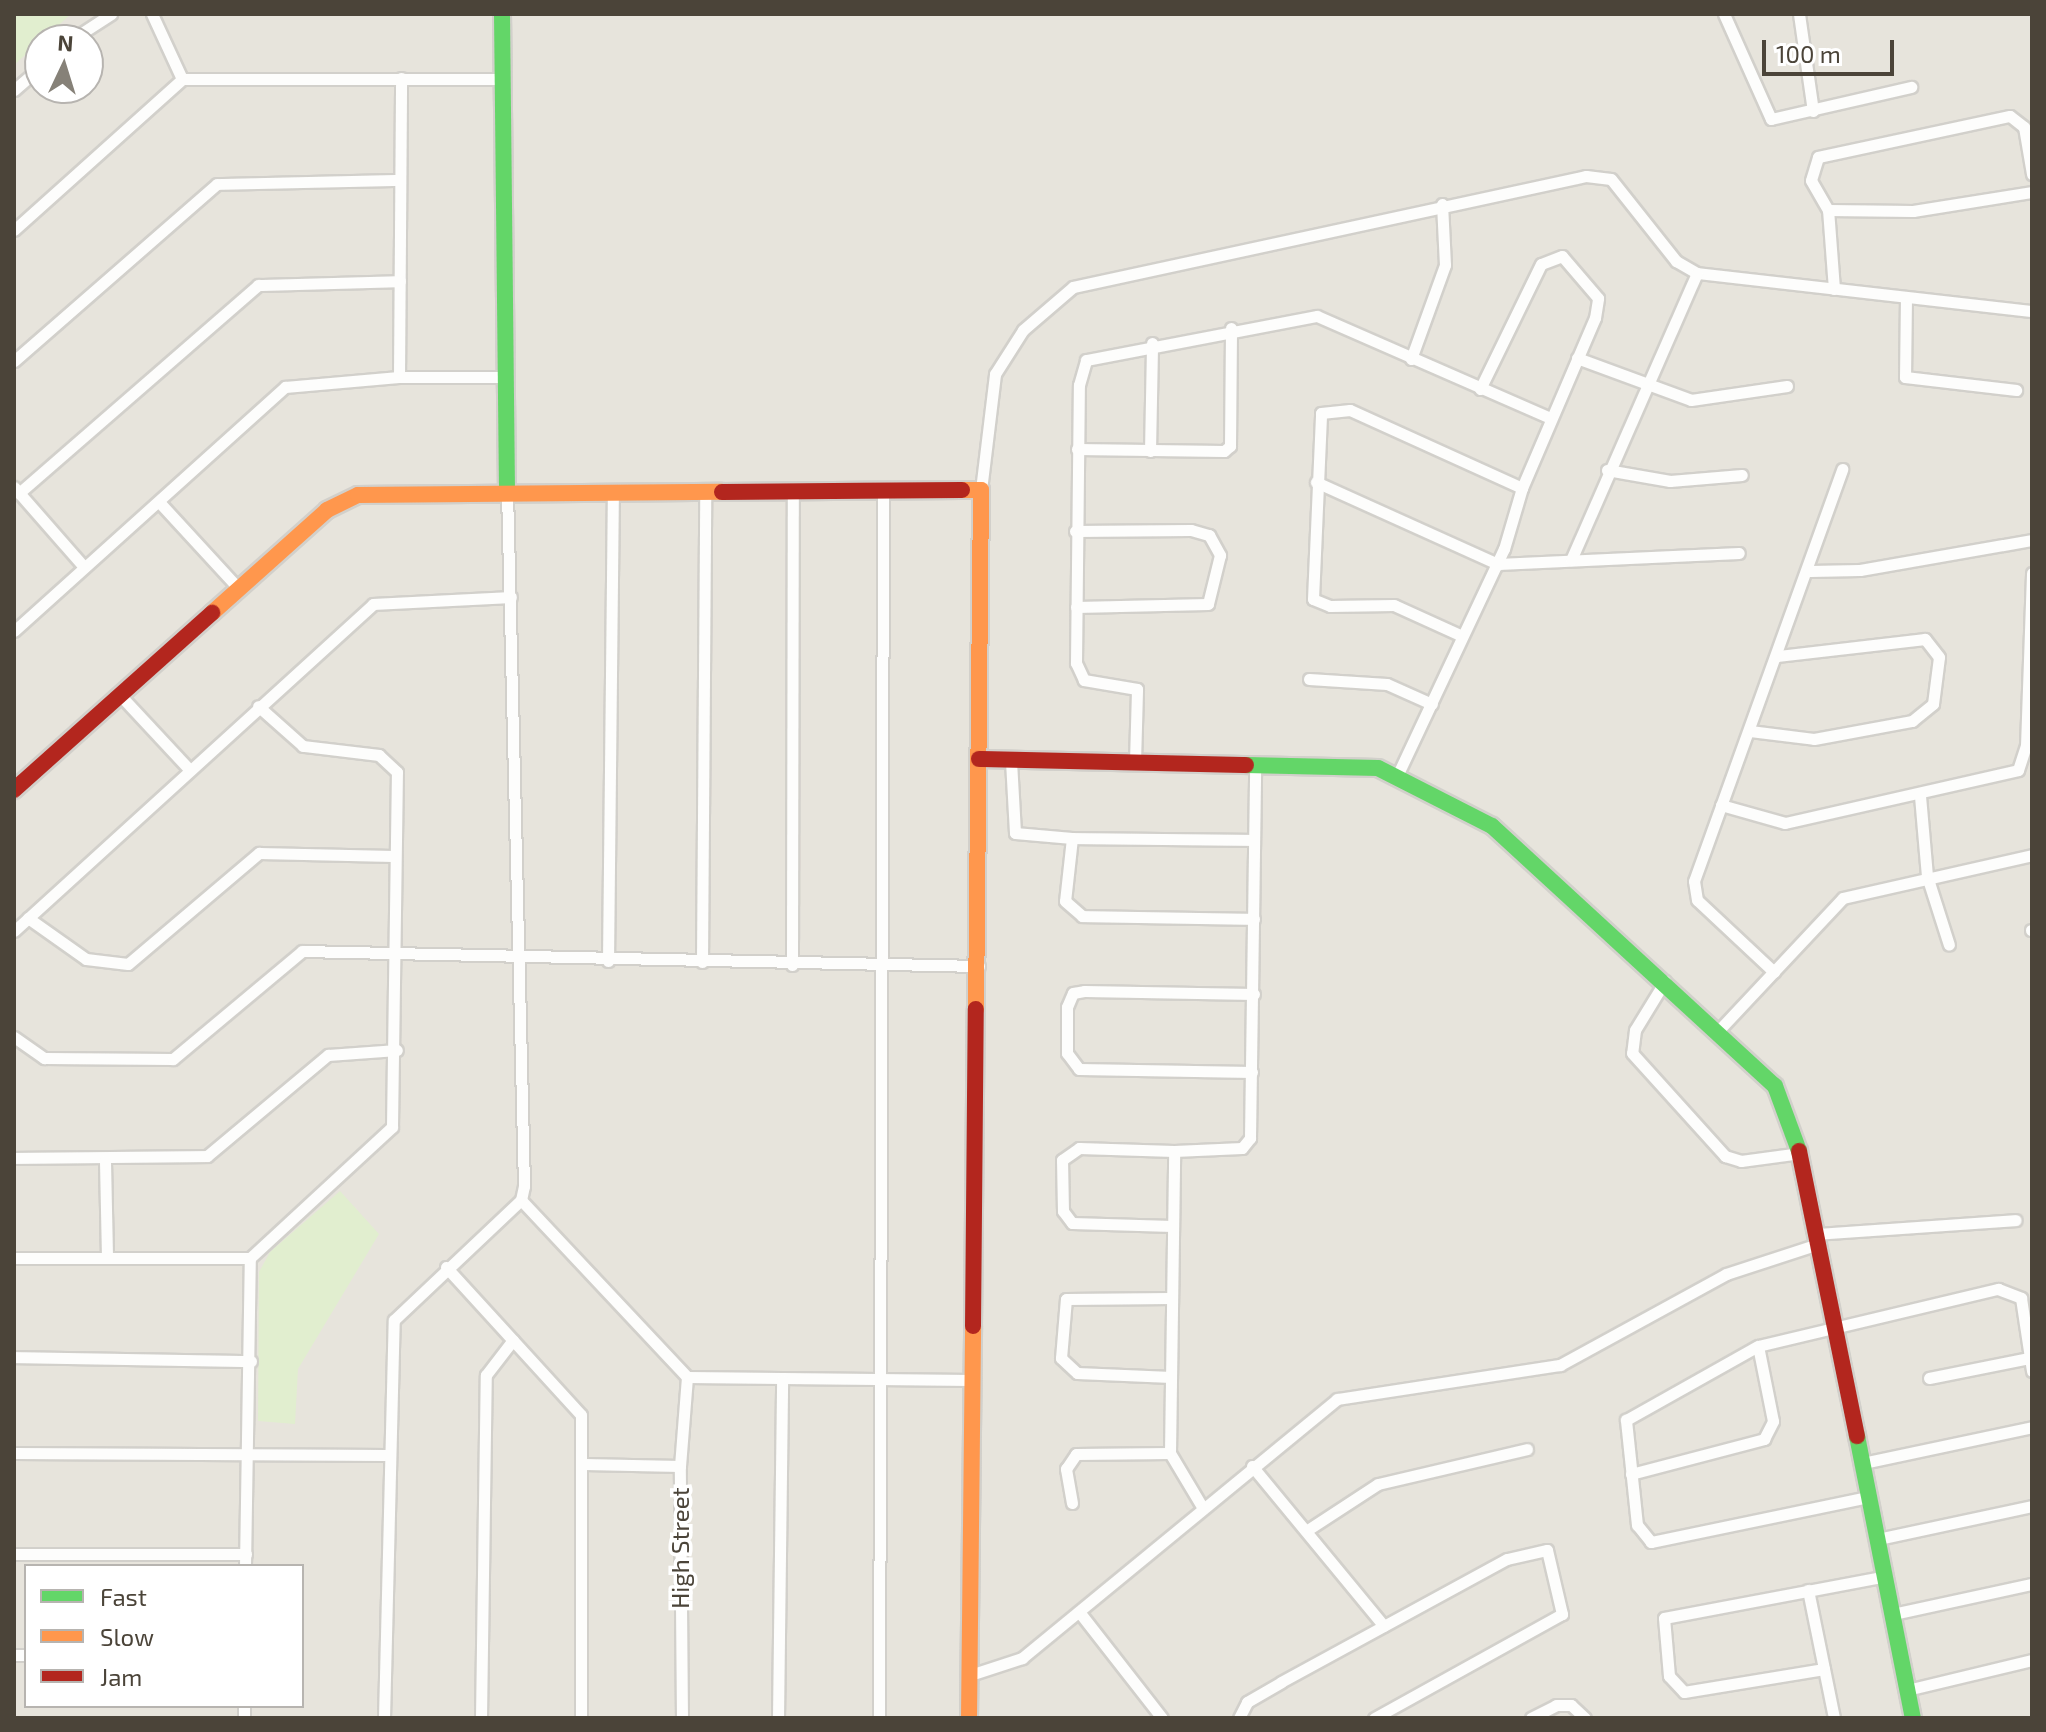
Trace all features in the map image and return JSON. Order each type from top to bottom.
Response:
[{"type":"street","points":[[152,14],[182,79]]},
{"type":"street","points":[[502,14],[507,492],[521,1200],[687,1377],[971,1380]]},
{"type":"street","points":[[1724,14],[1769,118],[1813,111],[1911,87]]},
{"type":"street","points":[[1799,14],[1813,111]]},
{"type":"street","points":[[399,377],[401,78]]},
{"type":"street","points":[[14,230],[182,79],[501,79]]},
{"type":"street","points":[[1834,289],[1828,210],[1811,180],[1818,157],[2001,116],[2024,127],[2032,174]]},
{"type":"street","points":[[969,1718],[971,1380],[979,966],[981,490],[995,374],[1023,330],[1073,287],[1442,204],[1604,176],[1676,261],[1697,273],[2032,311]]},
{"type":"street","points":[[17,353],[217,184],[400,180]]},
{"type":"street","points":[[1828,210],[1913,211],[2032,192]]},
{"type":"street","points":[[1411,359],[1445,265],[1442,204]]},
{"type":"street","points":[[1397,776],[1432,704],[1460,635],[1498,564],[1522,488],[1577,358],[1598,298],[1571,262],[1554,256],[1535,274],[1480,389]]},
{"type":"street","points":[[1571,560],[1607,470],[1697,273]]},
{"type":"street","points":[[84,567],[17,490],[258,285],[400,281]]},
{"type":"street","points":[[1906,297],[1905,377],[2016,390]]},
{"type":"street","points":[[1135,762],[1137,689],[1077,674],[1077,449],[1086,360],[1152,343],[1317,316],[1550,418]]},
{"type":"street","points":[[1077,449],[1215,453],[1230,446],[1231,328]]},
{"type":"street","points":[[1150,451],[1152,343]]},
{"type":"street","points":[[1577,358],[1646,386],[1704,400],[1787,386]]},
{"type":"street","points":[[14,631],[160,503],[285,387],[399,377],[506,377]]},
{"type":"street","points":[[1460,635],[1394,605],[1330,606],[1313,599],[1321,413],[1335,407],[1522,488]]},
{"type":"street","points":[[1774,972],[1693,891],[1721,805],[1810,571],[1842,469]]},
{"type":"street","points":[[1607,470],[1670,481],[1742,475]]},
{"type":"street","points":[[1316,482],[1498,564],[1739,553]]},
{"type":"street","points":[[14,790],[327,510],[358,495],[883,488],[981,490]]},
{"type":"street","points":[[879,1718],[884,965],[883,488]]},
{"type":"street","points":[[702,962],[705,491]]},
{"type":"street","points":[[792,965],[793,491]]},
{"type":"street","points":[[608,961],[613,492]]},
{"type":"street","points":[[160,503],[239,589]]},
{"type":"street","points":[[1075,531],[1191,530],[1209,535],[1220,555],[1208,604],[1076,607]]},
{"type":"street","points":[[1810,571],[1860,570],[2032,540]]},
{"type":"street","points":[[1721,805],[1785,823],[1998,780],[2023,761],[2032,573]]},
{"type":"street","points":[[14,931],[258,706],[380,600],[511,597]]},
{"type":"street","points":[[1750,731],[1814,739],[1912,721],[1933,704],[1939,657],[1925,639],[1779,656]]},
{"type":"street","points":[[1309,679],[1387,684],[1432,704]]},
{"type":"street","points":[[120,695],[189,769]]},
{"type":"street","points":[[14,1258],[250,1258],[388,1133],[397,1050],[393,856],[398,778],[389,760],[303,746],[258,706]]},
{"type":"street","points":[[979,759],[1355,764],[1397,776],[1481,818],[1719,1030],[1785,1102],[1800,1153],[1913,1718]]},
{"type":"street","points":[[1011,761],[1015,833],[1072,838],[1253,840]]},
{"type":"street","points":[[1172,1226],[1065,1219],[1062,1160],[1079,1148],[1174,1151],[1247,1144],[1254,994],[1255,763]]},
{"type":"street","points":[[1920,796],[1927,876],[1949,945]]},
{"type":"street","points":[[1072,838],[1065,901],[1074,914],[1254,919]]},
{"type":"street","points":[[28,918],[86,959],[128,964],[259,853],[393,856]]},
{"type":"street","points":[[1719,1030],[1843,898],[1927,876],[2032,855]]},
{"type":"street","points":[[14,1037],[44,1058],[173,1059],[289,955],[397,949],[518,960],[979,966]]},
{"type":"street","points":[[1665,981],[1635,1030],[1632,1053],[1725,1156],[1800,1153]]},
{"type":"street","points":[[1252,1072],[1079,1069],[1067,1053],[1067,1007],[1073,993],[1084,991],[1254,994]]},
{"type":"street","points":[[14,1158],[105,1161],[207,1156],[328,1055],[397,1050]]},
{"type":"street","points":[[1174,1151],[1170,1453],[1201,1505]]},
{"type":"street","points":[[105,1161],[107,1258]]},
{"type":"street","points":[[384,1718],[386,1455],[394,1320],[446,1267],[521,1200]]},
{"type":"street","points":[[970,1675],[1013,1663],[1080,1613],[1201,1505],[1347,1394],[1560,1365],[1726,1274],[1817,1239],[2016,1220]]},
{"type":"street","points":[[14,1554],[246,1560],[250,1258]]},
{"type":"street","points":[[446,1267],[578,1407],[584,1464],[581,1718]]},
{"type":"street","points":[[1868,1497],[1651,1542],[1639,1533],[1631,1474],[1630,1415],[1758,1346],[2012,1291],[2021,1298],[2032,1371]]},
{"type":"street","points":[[1171,1298],[1066,1299],[1061,1358],[1077,1373],[1171,1377]]},
{"type":"street","points":[[481,1718],[486,1375],[513,1340]]},
{"type":"street","points":[[1631,1474],[1764,1439],[1773,1421],[1758,1346]]},
{"type":"street","points":[[14,1357],[251,1361]]},
{"type":"street","points":[[1929,1378],[2029,1358]]},
{"type":"street","name":"High Street","points":[[682,1718],[680,1466],[687,1377]]},
{"type":"street","points":[[778,1718],[782,1380]]},
{"type":"street","points":[[1863,1463],[2032,1427]]},
{"type":"street","points":[[1309,1529],[1378,1484],[1527,1449]]},
{"type":"street","points":[[14,1453],[386,1455]]},
{"type":"street","points":[[1072,1503],[1066,1469],[1076,1454],[1170,1453]]},
{"type":"street","points":[[584,1464],[680,1466]]},
{"type":"street","points":[[1252,1466],[1309,1529],[1384,1626]]},
{"type":"street","points":[[1878,1539],[2032,1506]]},
{"type":"street","points":[[1239,1718],[1247,1702],[1384,1626],[1536,1549],[1547,1550],[1564,1601],[1553,1621],[1374,1718]]},
{"type":"street","points":[[1824,1669],[1695,1692],[1678,1689],[1669,1676],[1668,1615],[1886,1576]]},
{"type":"street","points":[[1893,1614],[2032,1584]]},
{"type":"street","points":[[1808,1590],[1834,1718]]},
{"type":"street","points":[[1080,1613],[1162,1718]]},
{"type":"street","points":[[1907,1690],[2032,1660]]},
{"type":"street","points":[[1531,1718],[1556,1705],[1571,1705],[1585,1718]]},
{"type":"shaded area","points":[[14,14],[2032,14],[2032,1718],[14,1718]]},
{"type":"green space","points":[[14,14],[71,14],[60,24],[24,24],[24,56],[14,65]]},
{"type":"green space","points":[[340,1191],[379,1234],[298,1369],[295,1424],[258,1421],[259,1272],[270,1252]]},
{"type":"traffic: fast","points":[[502,14],[507,492]]},
{"type":"traffic: fast","points":[[1246,765],[1378,768],[1492,826],[1775,1086],[1799,1151]]},
{"type":"traffic: fast","points":[[1857,1436],[1913,1718]]},
{"type":"traffic: slow","points":[[962,490],[981,490],[976,1009]]},
{"type":"traffic: slow","points":[[212,613],[327,510],[358,495],[722,492]]},
{"type":"traffic: slow","points":[[969,1718],[973,1326]]},
{"type":"traffic: jam","points":[[722,492],[962,490]]},
{"type":"traffic: jam","points":[[14,790],[212,613]]},
{"type":"traffic: jam","points":[[979,759],[1246,765]]},
{"type":"traffic: jam","points":[[973,1326],[976,1009]]},
{"type":"traffic: jam","points":[[1799,1151],[1857,1436]]}]
